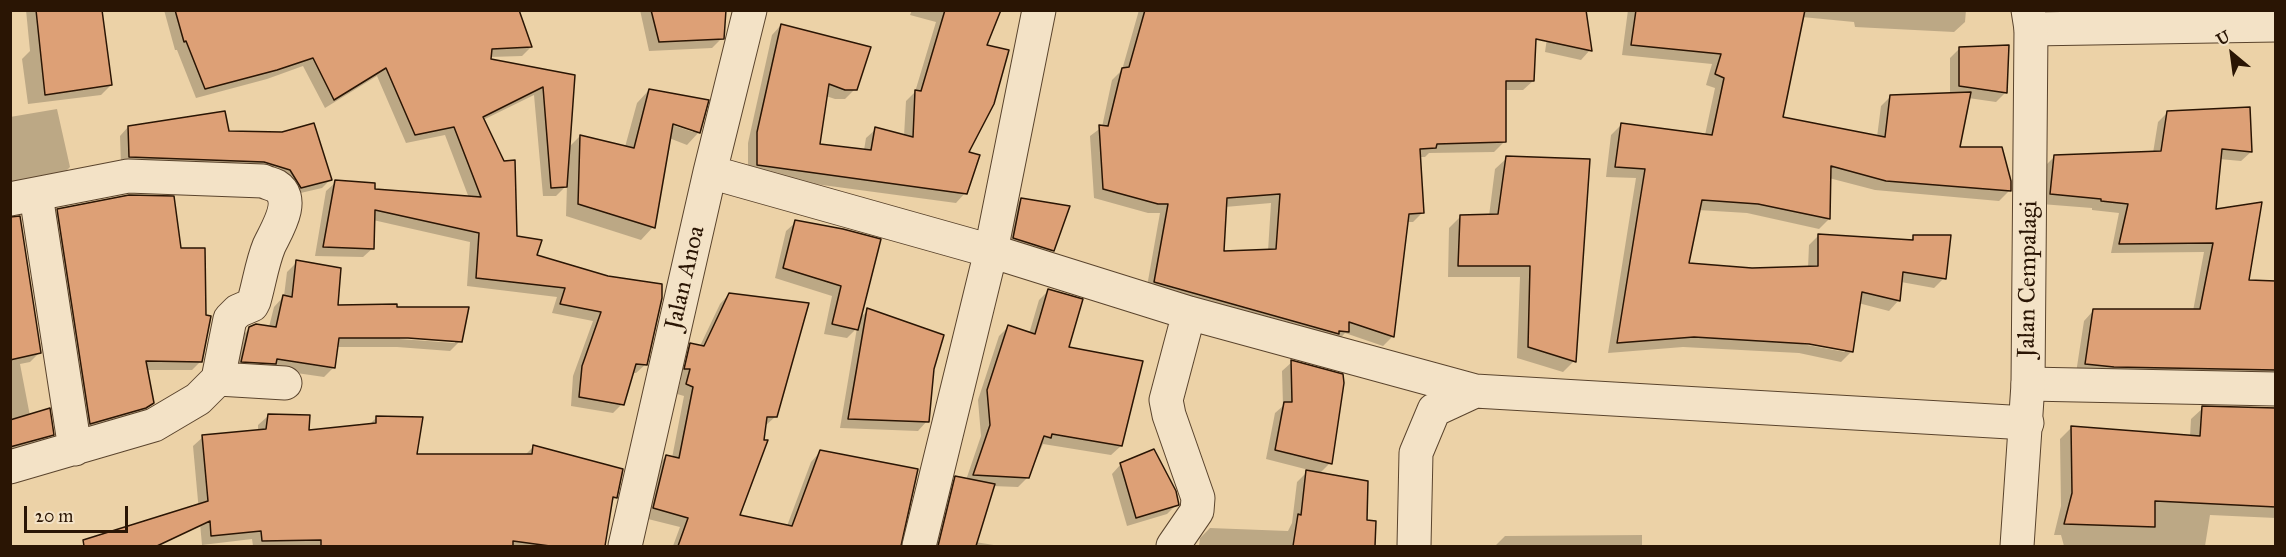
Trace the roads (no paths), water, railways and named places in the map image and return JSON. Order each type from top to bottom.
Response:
[{"type":"street","name":"Jalan Anoa","points":[[625,546],[710,172],[750,10]]},
{"type":"street","points":[[919,546],[991,251],[1039,10]]},
{"type":"street","points":[[2030,20],[2276,25]]},
{"type":"street","name":"Jalan Cempalagi","points":[[2017,546],[2028,384],[2030,20]]},
{"type":"street","points":[[710,172],[991,251],[1189,313],[1475,391],[2027,423]]},
{"type":"street","points":[[10,467],[75,449],[154,425],[198,399],[218,379],[230,319],[238,311],[252,305],[254,301],[269,247],[277,234],[285,209],[284,196],[278,187],[263,181],[128,176],[23,197],[75,449]]},
{"type":"street","points":[[1173,546],[1197,511],[1198,498],[1169,415],[1166,400],[1189,313]]},
{"type":"street","points":[[218,379],[285,383]]},
{"type":"street","points":[[2028,384],[2276,389]]},
{"type":"street","points":[[1414,546],[1416,453],[1434,410],[1475,391]]}]
